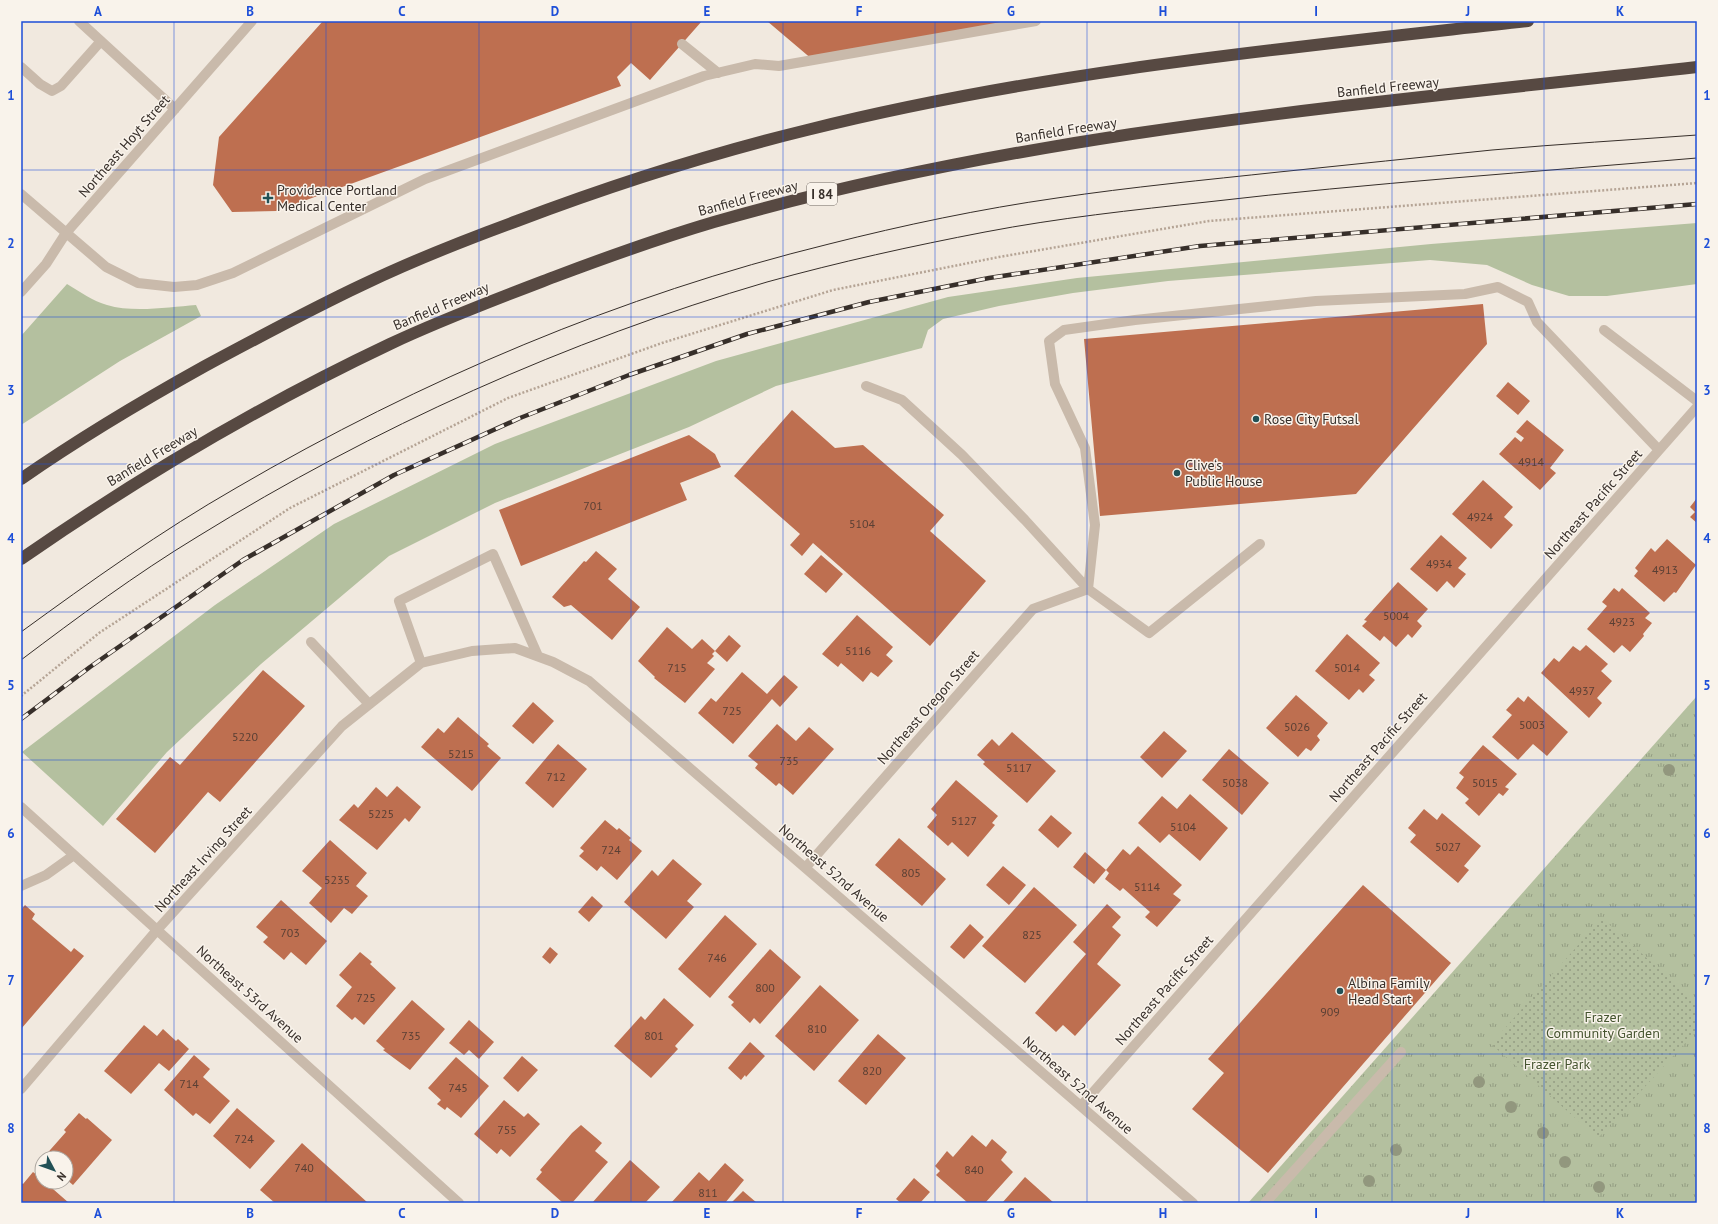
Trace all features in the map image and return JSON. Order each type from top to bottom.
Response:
[{"type":"highway","points":[[21,479],[152,396],[257,337],[363,284],[491,230],[583,196],[693,160],[810,129],[920,105],[1036,83],[1264,50],[1528,21]]},
{"type":"highway","name":"Banfield Freeway","points":[[21,559],[88,512],[186,452],[288,395],[391,344],[494,299],[604,258],[712,223],[825,193],[937,168],[1049,148],[1276,114],[1697,67]]},
{"type":"street","points":[[79,21],[175,109]]},
{"type":"street","name":"Northeast Hoyt Street","points":[[21,292],[46,264],[66,233],[252,21]]},
{"type":"street","points":[[21,194],[106,266],[138,283],[174,287],[197,285],[233,273],[425,179],[704,76],[755,64],[779,66],[1036,21]]},
{"type":"street","points":[[21,67],[40,84],[52,91],[61,86],[101,41]]},
{"type":"street","points":[[682,44],[718,73]]},
{"type":"street","points":[[1088,589],[1095,525],[1085,448],[1055,384],[1049,340],[1064,330],[1135,320],[1316,301],[1465,294],[1498,287],[1528,302],[1537,322],[1659,450]]},
{"type":"street","points":[[1604,330],[1697,401]]},
{"type":"street","points":[[866,386],[902,400],[962,455],[1025,520],[1088,589],[1149,633],[1260,544]]},
{"type":"street","name":"Northeast Pacific Street","points":[[1081,1106],[1697,406]]},
{"type":"street","points":[[421,664],[399,601],[493,554],[538,656]]},
{"type":"street","name":"Northeast Oregon Street","points":[[806,867],[1033,610],[1088,589]]},
{"type":"street","points":[[311,642],[368,704]]},
{"type":"street","name":"Northeast 52nd Avenue","points":[[421,664],[472,650],[515,648],[553,662],[588,681],[806,867],[1193,1203]]},
{"type":"street","name":"Northeast Irving Street","points":[[21,1090],[158,930],[342,726],[368,704],[421,664]]},
{"type":"street","name":"Northeast 53rd Avenue","points":[[21,807],[459,1203]]},
{"type":"street","points":[[21,886],[46,875],[74,854]]},
{"type":"street","points":[[1265,1203],[1401,1052]]},
{"type":"path","points":[[21,696],[98,633],[290,508],[508,398],[662,343],[833,290],[999,257],[1209,221],[1697,183]]},
{"type":"green space","points":[[1697,223],[1697,284],[1607,296],[1569,296],[1532,285],[1487,265],[1430,260],[1168,281],[1073,293],[999,306],[943,319],[928,330],[922,348],[776,386],[689,427],[495,503],[389,556],[261,664],[167,752],[103,826],[22,752],[215,605],[334,524],[495,444],[716,361],[948,297],[1077,278],[1431,244]]},
{"type":"green space","points":[[67,284],[92,299],[107,305],[128,309],[140,309],[196,305],[201,316],[120,361],[21,425],[21,336]]},
{"type":"green space","name":"Frazer Park","points":[[1697,696],[1697,1203],[1248,1203]]},
{"type":"green space","name":"Frazer Community Garden","points":[[1602,918],[1697,1003],[1697,1030],[1598,1138],[1491,1044]]},
{"type":"building","points":[[323,21],[702,21],[650,80],[631,63],[617,77],[621,86],[276,211],[232,212],[213,185],[219,137]]},
{"type":"building","points":[[767,21],[1022,21],[813,60]]},
{"type":"building","name":"Rose City Futsal","points":[[1483,304],[1487,344],[1356,494],[1100,516],[1084,339]]},
{"type":"building","points":[[1508,382],[1530,401],[1518,415],[1496,396]]},
{"type":"building","points":[[792,410],[835,448],[863,445],[944,515],[930,531],[986,581],[930,646],[813,543],[802,556],[790,545],[800,534],[734,476]]},
{"type":"building","points":[[1527,420],[1564,450],[1550,468],[1556,473],[1540,490],[1499,454],[1515,437],[1521,442],[1524,438],[1516,432]]},
{"type":"building","points":[[689,435],[715,454],[721,467],[680,483],[687,500],[521,566],[499,510]]},
{"type":"building","points":[[1483,480],[1513,507],[1504,517],[1513,525],[1491,549],[1452,514]]},
{"type":"building","points":[[1697,498],[1697,523],[1690,517],[1695,512],[1690,507]]},
{"type":"building","points":[[1441,535],[1467,558],[1458,568],[1466,574],[1454,588],[1447,581],[1437,592],[1410,569]]},
{"type":"building","points":[[1667,539],[1696,565],[1676,593],[1674,592],[1664,602],[1634,576],[1638,571],[1635,568],[1651,548],[1655,552]]},
{"type":"building","points":[[596,551],[617,569],[608,579],[640,607],[612,640],[571,605],[564,607],[552,597],[584,561],[586,562]]},
{"type":"building","points":[[821,555],[843,574],[826,593],[804,574]]},
{"type":"building","points":[[1398,582],[1428,609],[1417,621],[1422,626],[1412,638],[1408,634],[1396,647],[1384,636],[1380,641],[1362,626],[1367,621],[1364,620]]},
{"type":"building","points":[[1614,588],[1619,592],[1622,588],[1650,613],[1645,618],[1652,623],[1643,634],[1644,636],[1630,652],[1622,645],[1614,653],[1587,629],[1607,606],[1602,602]]},
{"type":"building","points":[[857,615],[893,647],[886,655],[893,661],[878,677],[871,672],[863,682],[841,663],[838,667],[822,654]]},
{"type":"building","points":[[667,627],[692,649],[702,639],[715,651],[712,654],[714,656],[707,663],[715,669],[685,703],[654,678],[655,677],[638,661]]},
{"type":"building","points":[[1347,634],[1380,663],[1369,675],[1375,680],[1363,693],[1359,689],[1349,700],[1315,671]]},
{"type":"building","points":[[729,635],[741,646],[727,662],[715,651]]},
{"type":"building","points":[[1586,645],[1608,664],[1601,671],[1612,681],[1597,698],[1602,703],[1589,718],[1541,673],[1554,658],[1559,662],[1573,646],[1580,651]]},
{"type":"building","points":[[263,670],[305,706],[220,802],[208,792],[155,853],[116,819],[170,757],[180,765]]},
{"type":"building","points":[[742,672],[767,694],[784,675],[798,687],[780,707],[772,699],[733,744],[698,713],[711,698],[716,702]]},
{"type":"building","points":[[1296,695],[1328,723],[1317,736],[1320,740],[1311,751],[1306,748],[1298,757],[1266,728]]},
{"type":"building","points":[[1528,696],[1568,732],[1547,756],[1533,744],[1518,760],[1492,737],[1512,715],[1506,710],[1518,697],[1524,702]]},
{"type":"building","points":[[533,702],[554,721],[533,744],[512,726]]},
{"type":"building","points":[[458,717],[489,744],[487,746],[501,758],[472,791],[421,747],[438,728],[444,733]]},
{"type":"building","points":[[777,724],[796,741],[809,727],[834,749],[793,795],[779,783],[776,786],[755,768],[758,764],[748,756]]},
{"type":"building","points":[[1164,731],[1187,751],[1162,778],[1140,757]]},
{"type":"building","points":[[1012,732],[1056,771],[1027,803],[983,764],[985,762],[977,755],[992,739],[999,746]]},
{"type":"building","points":[[558,744],[587,769],[553,808],[525,783]]},
{"type":"building","points":[[1483,745],[1517,774],[1505,787],[1509,789],[1503,796],[1499,793],[1479,816],[1465,803],[1469,799],[1456,788],[1464,777],[1459,773]]},
{"type":"building","points":[[1229,749],[1269,783],[1242,815],[1202,780]]},
{"type":"building","points":[[956,780],[998,816],[992,823],[995,825],[968,857],[952,842],[948,846],[927,827],[937,815],[931,809]]},
{"type":"building","points":[[397,786],[421,807],[409,822],[405,818],[377,850],[339,820],[354,804],[358,808],[376,787],[387,797]]},
{"type":"building","points":[[1190,794],[1228,828],[1200,861],[1169,834],[1160,843],[1138,823],[1162,796],[1177,809]]},
{"type":"building","points":[[1424,809],[1437,820],[1442,813],[1481,846],[1464,866],[1469,870],[1458,883],[1410,842],[1416,835],[1408,828]]},
{"type":"building","points":[[1051,815],[1072,833],[1058,848],[1038,830]]},
{"type":"building","points":[[605,820],[617,830],[619,828],[631,838],[629,840],[642,851],[617,880],[601,866],[597,871],[579,856],[584,851],[580,848]]},
{"type":"building","points":[[899,838],[946,879],[922,906],[875,865]]},
{"type":"building","points":[[330,840],[367,873],[356,886],[368,896],[352,914],[344,908],[331,923],[309,903],[322,888],[302,871]]},
{"type":"building","points":[[1138,846],[1182,885],[1173,894],[1181,900],[1157,927],[1145,917],[1150,912],[1123,888],[1120,891],[1105,879],[1109,873],[1106,870],[1123,849],[1130,855]]},
{"type":"building","points":[[1085,852],[1106,870],[1094,884],[1073,867]]},
{"type":"building","points":[[673,859],[702,884],[687,901],[694,907],[666,939],[624,902],[652,870],[658,876]]},
{"type":"building","points":[[1003,866],[1026,885],[1009,905],[986,885]]},
{"type":"building","name":"Albina Family Head Start","points":[[1363,885],[1451,963],[1268,1173],[1192,1109],[1224,1073],[1208,1059]]},
{"type":"building","points":[[1034,887],[1077,925],[1025,983],[982,946]]},
{"type":"building","points":[[592,896],[603,906],[589,922],[578,912]]},
{"type":"building","points":[[281,900],[327,941],[306,965],[291,952],[284,960],[263,942],[268,937],[256,927]]},
{"type":"building","points":[[1107,904],[1121,917],[1112,927],[1121,935],[1097,964],[1121,985],[1075,1036],[1063,1025],[1056,1032],[1035,1013],[1086,954],[1073,942]]},
{"type":"building","points":[[25,905],[35,914],[32,919],[71,952],[74,948],[84,956],[21,1029],[21,910]]},
{"type":"building","points":[[725,915],[757,944],[710,998],[678,969]]},
{"type":"building","points":[[970,924],[984,937],[964,959],[950,947]]},
{"type":"building","points":[[550,947],[558,954],[550,964],[542,957]]},
{"type":"building","points":[[770,949],[801,977],[760,1024],[754,1018],[750,1023],[731,1005],[734,1002],[728,997]]},
{"type":"building","points":[[360,952],[372,962],[370,964],[396,988],[364,1025],[355,1017],[352,1020],[336,1006],[352,987],[339,975]]},
{"type":"building","points":[[820,985],[859,1020],[814,1071],[775,1036]]},
{"type":"building","points":[[664,998],[694,1025],[675,1046],[678,1049],[651,1078],[614,1046],[641,1016],[645,1020]]},
{"type":"building","points":[[412,1000],[445,1029],[410,1070],[383,1050],[385,1049],[376,1041]]},
{"type":"building","points":[[469,1020],[494,1042],[479,1059],[469,1050],[464,1055],[449,1043]]},
{"type":"building","points":[[144,1025],[157,1036],[163,1029],[176,1041],[178,1039],[189,1049],[169,1071],[159,1063],[131,1094],[104,1071]]},
{"type":"building","points":[[878,1034],[906,1058],[866,1105],[838,1081]]},
{"type":"building","points":[[750,1042],[765,1056],[746,1077],[745,1075],[741,1080],[728,1068]]},
{"type":"building","points":[[194,1055],[210,1069],[203,1077],[230,1101],[210,1124],[196,1113],[193,1116],[164,1090]]},
{"type":"building","points":[[522,1056],[538,1070],[518,1092],[503,1078]]},
{"type":"building","points":[[456,1057],[489,1086],[461,1118],[447,1107],[445,1110],[437,1104],[441,1100],[428,1088]]},
{"type":"building","points":[[504,1100],[524,1117],[528,1113],[540,1124],[510,1157],[501,1149],[497,1154],[474,1134]]},
{"type":"building","points":[[237,1108],[275,1141],[250,1169],[213,1136]]},
{"type":"building","points":[[79,1113],[112,1140],[74,1184],[74,1150],[50,1150],[66,1132],[64,1130]]},
{"type":"building","points":[[581,1125],[602,1143],[595,1151],[608,1162],[572,1203],[563,1203],[536,1179],[542,1172],[540,1170],[572,1133]]},
{"type":"building","points":[[972,1135],[986,1147],[992,1139],[1007,1152],[1001,1160],[1013,1172],[985,1203],[968,1203],[936,1175],[940,1171],[935,1166],[947,1151],[953,1157]]},
{"type":"building","points":[[302,1143],[368,1203],[275,1203],[260,1190]]},
{"type":"building","points":[[630,1160],[660,1187],[645,1203],[592,1203]]},
{"type":"building","points":[[725,1163],[744,1180],[725,1203],[671,1203],[699,1172],[709,1181]]},
{"type":"building","points":[[33,1172],[34,1190],[54,1190],[69,1203],[21,1203],[21,1183],[23,1184]]},
{"type":"building","points":[[1025,1177],[1054,1203],[1002,1203]]},
{"type":"building","points":[[914,1178],[930,1192],[920,1203],[901,1203],[896,1199]]},
{"type":"building","points":[[743,1191],[757,1203],[731,1203]]},
{"type":"tram line","points":[[21,632],[127,557],[208,504],[377,411],[450,377],[599,315],[675,288],[751,265],[885,230],[971,212],[1085,194],[1492,150],[1697,135]]},
{"type":"tram line","points":[[21,660],[86,612],[174,551],[264,497],[333,459],[473,390],[545,360],[618,331],[692,305],[767,282],[848,261],[930,243],[1012,227],[1096,215],[1329,189],[1697,158]]},
{"type":"railway","points":[[21,719],[90,667],[243,560],[394,475],[520,418],[629,375],[747,334],[869,302],[989,278],[1200,246],[1697,204]]},
{"type":"place","name":"Providence Portland Medical Center","points":[[268,198]]},
{"type":"place","name":"Rose City Futsal","points":[[1256,419]]},
{"type":"place","name":"Clive‘s Public House","points":[[1177,473]]},
{"type":"place","name":"Albina Family Head Start","points":[[1340,991]]}]
